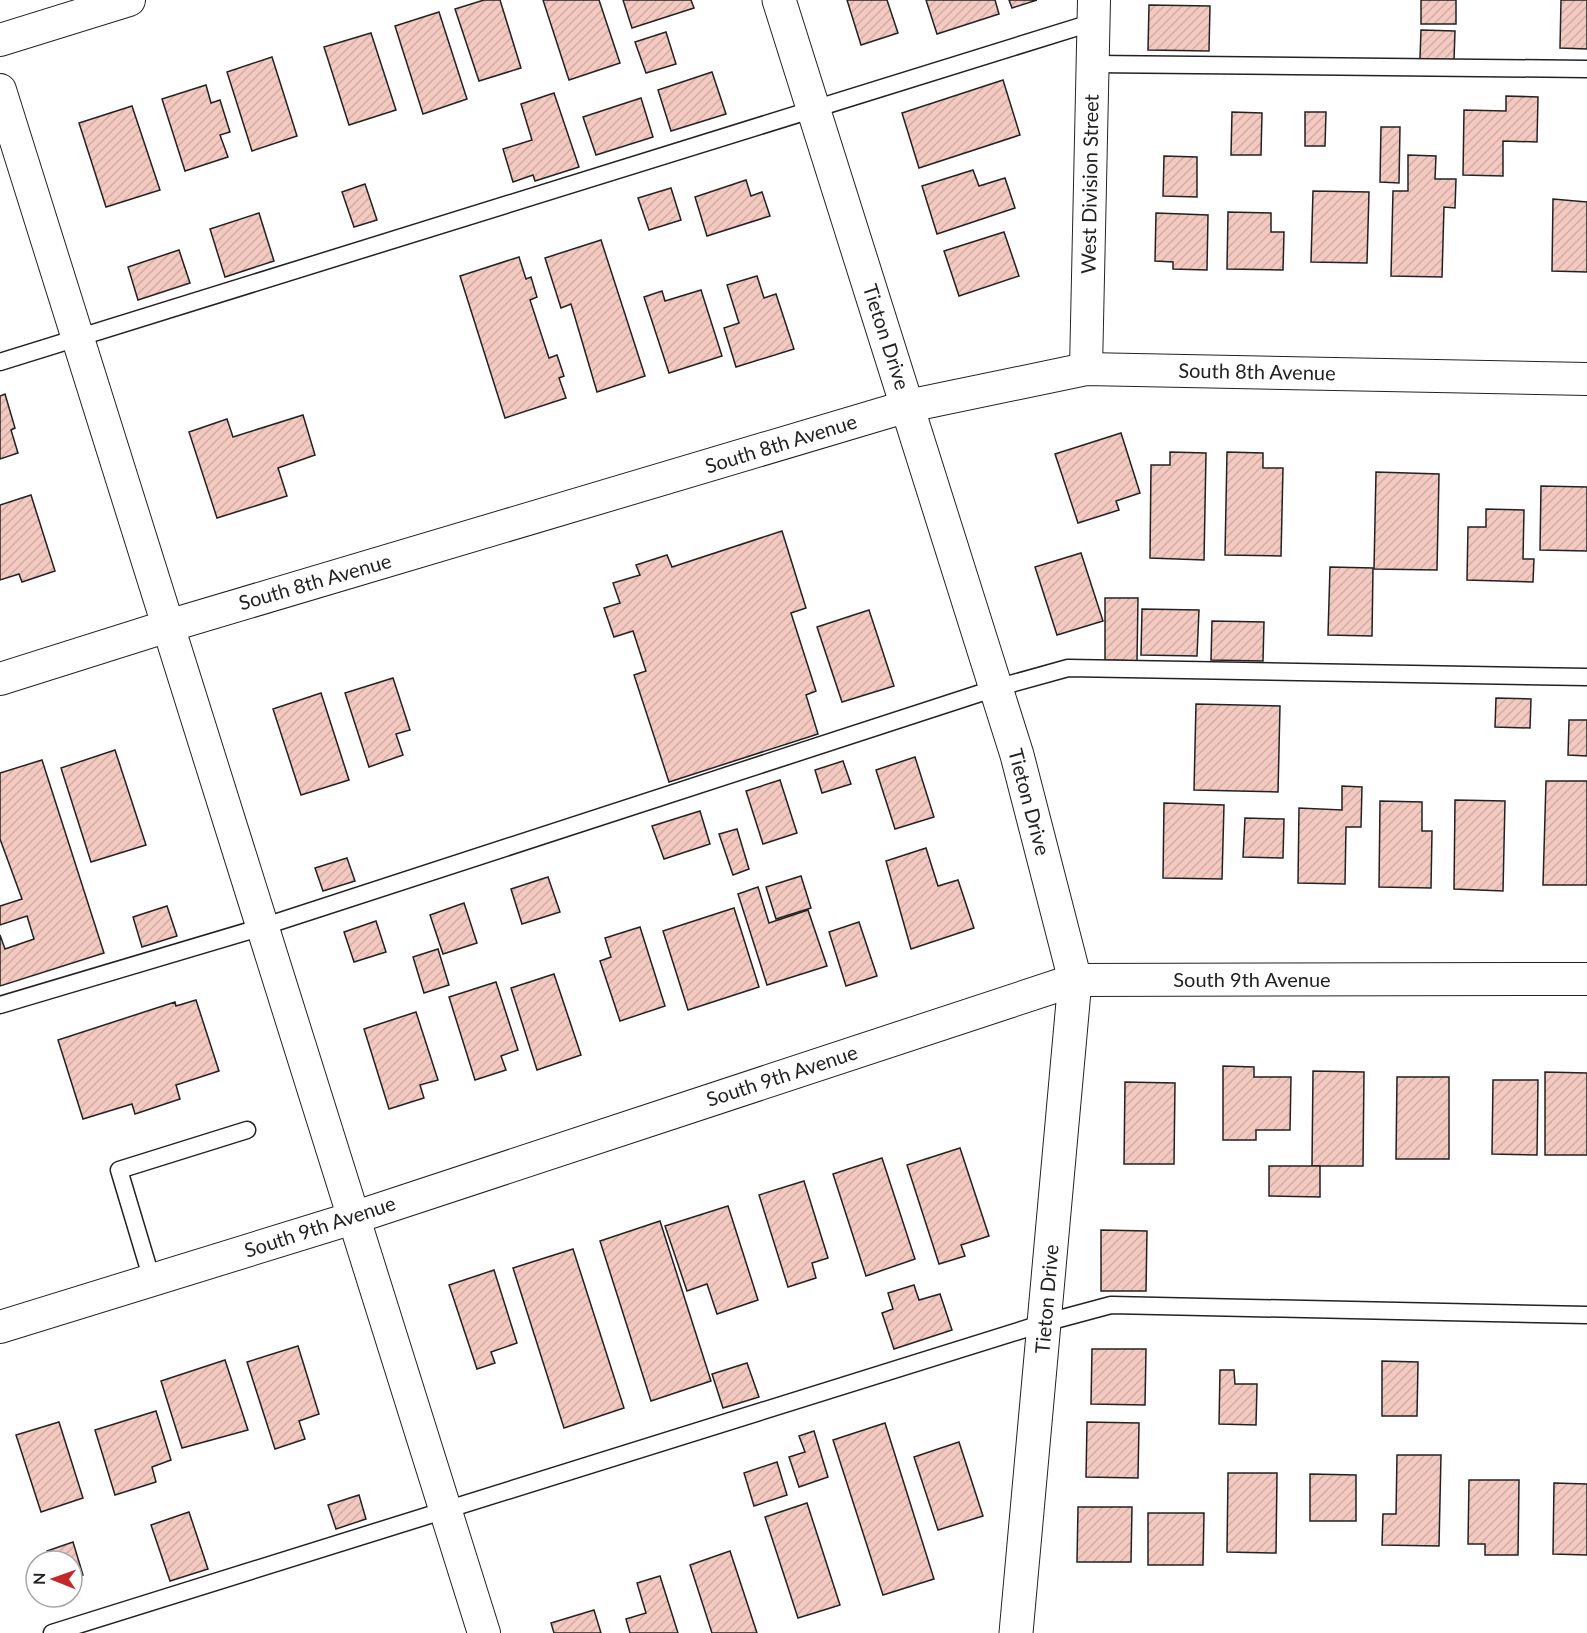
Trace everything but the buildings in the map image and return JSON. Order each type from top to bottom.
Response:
[{"type":"main road","name":"Tieton Drive","points":[[779,0],[1017,755],[1075,980],[1016,1633]]},
{"type":"street","points":[[0,40],[129,0]]},
{"type":"street","name":"West Division Street","points":[[1086,369],[1094,11]]},
{"type":"street","points":[[0,90],[484,1633]]},
{"type":"street","name":"South 8th Avenue","points":[[0,680],[168,626],[908,406],[1086,369],[1587,379]]},
{"type":"street","name":"South 9th Avenue","points":[[0,1327],[353,1218],[1075,980],[1587,979]]},
{"type":"lane","points":[[0,362],[813,109],[1094,11]]},
{"type":"lane","points":[[1093,64],[1587,69]]},
{"type":"lane","points":[[0,1005],[262,927],[996,688],[1068,668],[1587,677]]},
{"type":"lane","points":[[152,1280],[118,1170],[246,1130]]},
{"type":"lane","points":[[52,1633],[1044,1323],[1111,1305],[1587,1315]]}]
